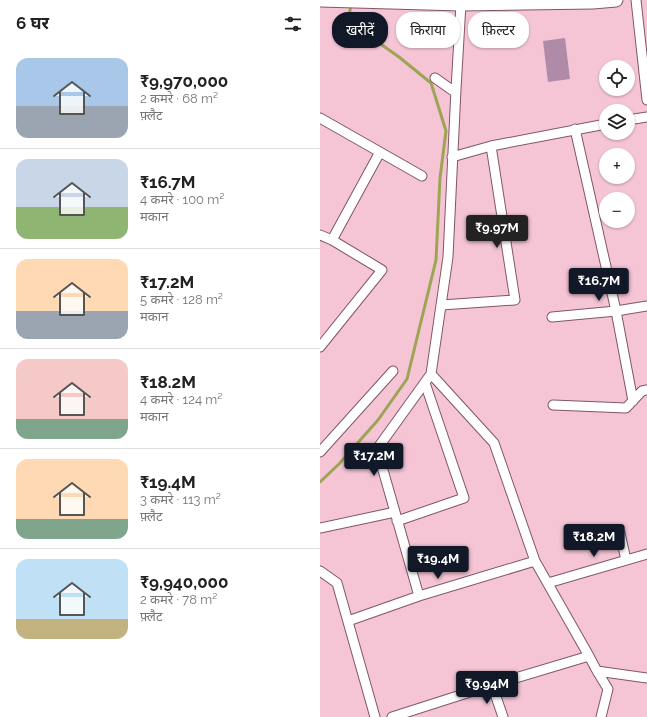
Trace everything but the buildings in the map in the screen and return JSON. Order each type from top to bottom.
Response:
[{"type":"street","points":[[320,0],[369,2],[593,2],[616,0]]},
{"type":"street","points":[[636,0],[647,100]]},
{"type":"street","points":[[419,596],[377,449],[431,374],[448,257],[461,2]]},
{"type":"street","points":[[435,78],[452,90],[456,90]]},
{"type":"street","points":[[635,119],[647,117]]},
{"type":"street","points":[[320,118],[422,176]]},
{"type":"street","points":[[452,157],[491,146],[599,125]]},
{"type":"street","points":[[575,129],[616,310],[633,401]]},
{"type":"street","points":[[441,305],[515,300],[491,146]]},
{"type":"street","points":[[332,240],[380,152]]},
{"type":"street","points":[[320,235],[332,240],[382,270],[320,347]]},
{"type":"street","points":[[552,317],[647,306]]},
{"type":"street","points":[[320,452],[393,371]]},
{"type":"street","points":[[431,374],[494,443],[535,561],[608,689],[601,717]]},
{"type":"street","points":[[397,521],[464,498],[425,383]]},
{"type":"street","points":[[553,405],[626,408],[642,392],[647,390]]},
{"type":"street","points":[[320,528],[395,512]]},
{"type":"street","points":[[620,533],[626,560]]},
{"type":"street","points":[[548,583],[647,554]]},
{"type":"street","points":[[348,621],[419,596],[535,561]]},
{"type":"street","points":[[320,571],[337,583],[375,717]]},
{"type":"street","points":[[392,717],[589,656]]},
{"type":"street","points":[[597,672],[645,679]]},
{"type":"street","points":[[492,685],[503,717]]},
{"type":"waterway","points":[[320,482],[339,464],[378,420],[407,379],[436,260],[440,178],[446,131],[431,83],[399,57],[348,21],[351,5]]}]
